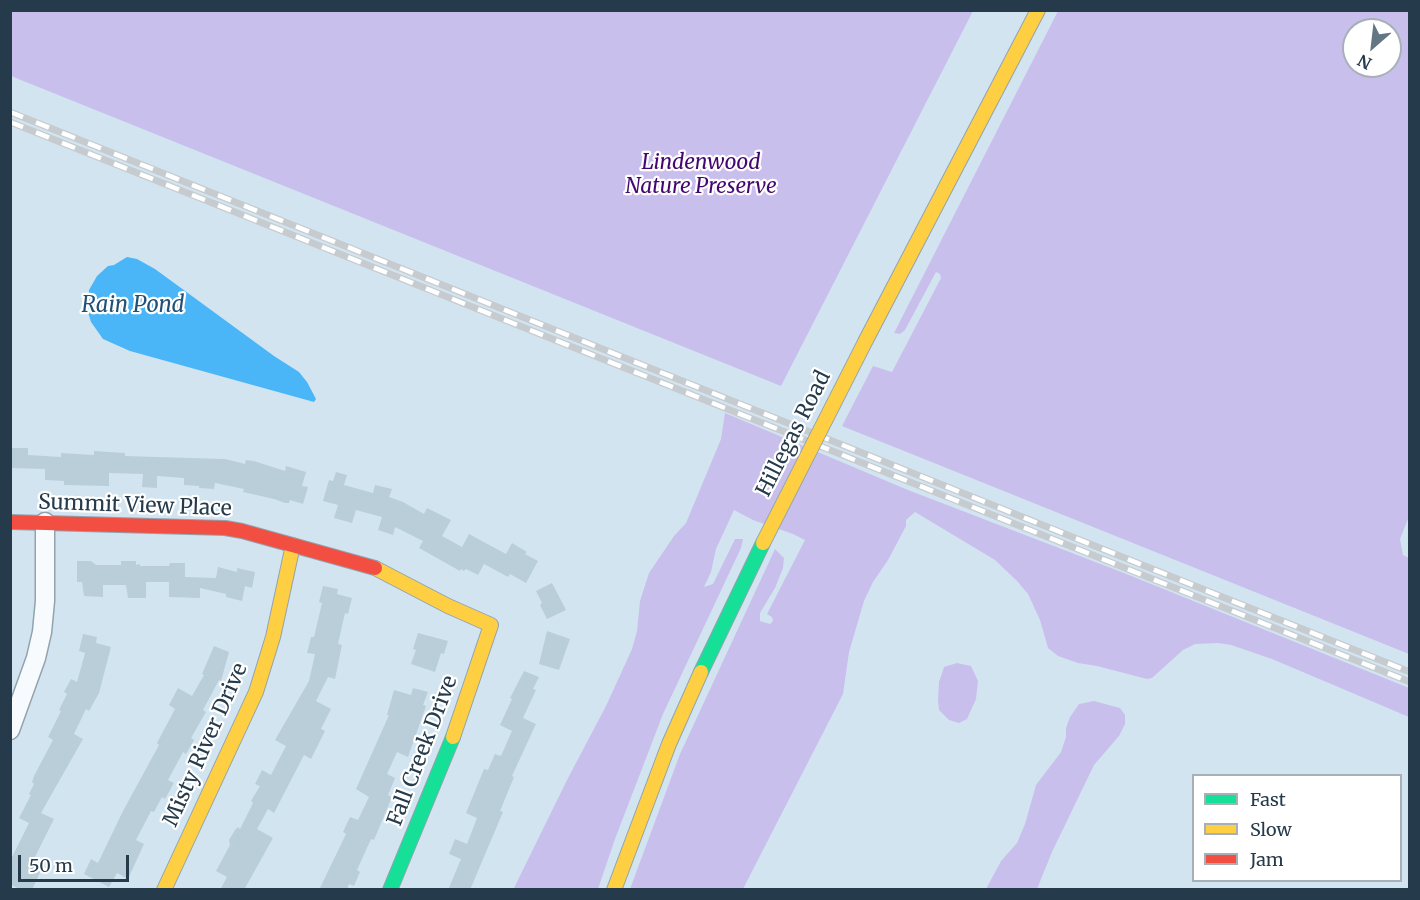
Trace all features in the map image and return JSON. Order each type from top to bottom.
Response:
[{"type":"street","name":"Hillegas Road","points":[[614,890],[669,744],[716,638],[866,340],[1038,10]]},
{"type":"street","name":"Summit View Place","points":[[10,522],[225,528],[377,569],[448,606],[491,625]]},
{"type":"street","points":[[10,730],[36,658],[42,632],[45,601],[45,522]]},
{"type":"street","name":"Misty River Drive","points":[[164,890],[256,692],[272,641],[293,545]]},
{"type":"street","name":"Fall Creek Drive","points":[[390,890],[445,760],[491,625]]},
{"type":"green space","name":"Lindenwood Nature Preserve","points":[[10,11],[973,11],[781,386],[11,76]]},
{"type":"green space","points":[[1058,11],[1409,11],[1410,514],[1400,539],[1403,555],[1409,558],[1409,654],[842,426],[873,366],[892,372],[941,278],[940,274],[936,272],[905,330],[900,334],[894,333]]},
{"type":"green space","points":[[725,413],[908,490],[1124,573],[1409,688],[1409,717],[1272,659],[1231,645],[1195,644],[1183,650],[1152,678],[1147,679],[1058,656],[1048,648],[1040,620],[1028,594],[1017,581],[995,560],[915,512],[906,520],[906,526],[864,601],[849,652],[843,694],[743,889],[630,889],[680,754],[775,549],[784,558],[783,568],[775,588],[760,613],[760,621],[770,624],[773,621],[772,617],[767,614],[805,540],[753,520],[734,510],[716,549],[711,572],[704,587],[713,584],[735,539],[743,539],[741,548],[663,714],[598,889],[513,890],[606,706],[632,649],[637,631],[640,601],[649,573],[674,536],[686,523],[721,439]]},
{"type":"green space","points":[[957,663],[971,666],[978,681],[976,699],[967,719],[959,723],[949,720],[939,710],[938,700],[939,682],[944,667]]},
{"type":"green space","points":[[1094,701],[1120,708],[1125,715],[1125,724],[1119,736],[1094,765],[1052,852],[1037,889],[986,889],[1001,861],[1017,843],[1036,785],[1061,752],[1070,717],[1079,704]]},
{"type":"water","name":"Rain Pond","points":[[127,257],[137,259],[155,269],[299,372],[316,399],[314,402],[130,351],[103,339],[91,322],[87,309],[89,290],[97,276],[108,266]]},
{"type":"building","points":[[10,448],[28,448],[28,455],[61,457],[61,453],[94,455],[94,451],[125,453],[125,456],[225,459],[245,464],[246,460],[254,461],[285,471],[286,466],[306,472],[302,486],[308,487],[303,504],[290,500],[289,503],[285,503],[243,492],[244,489],[215,483],[214,489],[184,485],[184,478],[157,476],[157,488],[142,487],[143,474],[109,473],[109,486],[64,485],[64,481],[45,480],[45,469],[10,468]]},
{"type":"building","points":[[336,472],[347,475],[344,485],[373,493],[375,485],[392,489],[389,497],[424,514],[427,508],[451,520],[442,536],[462,547],[469,534],[506,554],[512,543],[538,561],[526,583],[510,574],[508,577],[484,564],[478,575],[466,569],[460,571],[419,548],[423,541],[395,527],[393,535],[378,530],[382,517],[356,510],[352,523],[334,518],[338,505],[323,501],[329,480],[333,481]]},
{"type":"building","points":[[77,561],[91,561],[96,565],[121,565],[121,561],[136,561],[136,565],[140,564],[140,566],[169,566],[170,563],[185,563],[185,577],[216,578],[218,567],[237,572],[237,568],[255,572],[252,588],[245,586],[242,601],[226,597],[226,594],[200,588],[200,598],[169,597],[169,582],[146,582],[146,598],[128,598],[126,585],[103,585],[103,597],[84,596],[82,582],[77,582]]},
{"type":"building","points":[[552,583],[566,610],[547,619],[536,591]]},
{"type":"building","points":[[323,586],[338,589],[337,594],[352,598],[348,614],[345,613],[338,644],[342,645],[335,679],[328,677],[316,701],[331,709],[321,729],[325,731],[311,759],[304,755],[274,813],[268,809],[257,829],[273,838],[244,890],[220,890],[227,877],[216,871],[230,845],[229,840],[238,827],[240,829],[253,803],[251,801],[260,786],[255,784],[262,770],[271,775],[286,746],[275,740],[309,681],[315,654],[307,653],[311,637],[314,637],[322,603],[319,602]]},
{"type":"building","points":[[547,631],[570,639],[559,670],[539,664]]},
{"type":"building","points":[[418,633],[448,641],[444,654],[441,653],[435,672],[411,664]]},
{"type":"building","points":[[83,634],[97,637],[96,643],[111,647],[99,693],[89,711],[86,709],[74,734],[83,739],[41,813],[54,819],[31,865],[41,870],[32,890],[21,890],[10,884],[10,861],[29,823],[19,818],[31,795],[29,794],[34,784],[32,782],[34,776],[53,740],[48,737],[61,711],[59,710],[67,694],[64,692],[71,679],[77,682],[85,653],[79,651]]},
{"type":"building","points":[[214,646],[229,652],[221,681],[219,680],[203,710],[206,712],[191,738],[194,740],[186,754],[183,752],[168,780],[174,783],[165,799],[162,797],[154,812],[151,811],[136,840],[144,844],[128,879],[117,873],[109,887],[84,874],[91,859],[98,863],[159,745],[157,743],[175,709],[169,705],[178,688],[192,696],[204,675],[202,674]]},
{"type":"building","points":[[524,671],[539,677],[533,689],[536,690],[523,718],[536,724],[512,776],[514,777],[500,811],[503,812],[470,890],[448,890],[461,859],[449,854],[455,839],[467,844],[477,818],[466,813],[484,769],[488,770],[495,754],[501,756],[512,731],[500,725],[512,699],[510,698]]},
{"type":"building","points":[[413,688],[428,692],[423,705],[426,706],[408,757],[397,752],[387,774],[395,778],[388,795],[392,797],[374,840],[371,839],[357,870],[360,872],[354,886],[349,884],[347,890],[319,890],[346,834],[343,832],[350,817],[358,820],[369,797],[356,789],[389,715],[387,715],[394,690],[411,695]]},
{"type":"railway","points":[[10,112],[1410,672]]},
{"type":"railway","points":[[10,122],[1410,682]]},
{"type":"traffic: fast","points":[[701,672],[763,543]]},
{"type":"traffic: fast","points":[[390,890],[453,737]]},
{"type":"traffic: slow","points":[[866,340],[1038,10]]},
{"type":"traffic: slow","points":[[763,543],[866,340]]},
{"type":"traffic: slow","points":[[164,890],[256,692],[273,637],[293,545]]},
{"type":"traffic: slow","points":[[375,568],[448,606],[491,625],[453,737]]},
{"type":"traffic: slow","points":[[614,890],[669,744],[701,672]]},
{"type":"traffic: jam","points":[[10,522],[225,528],[375,568]]}]
